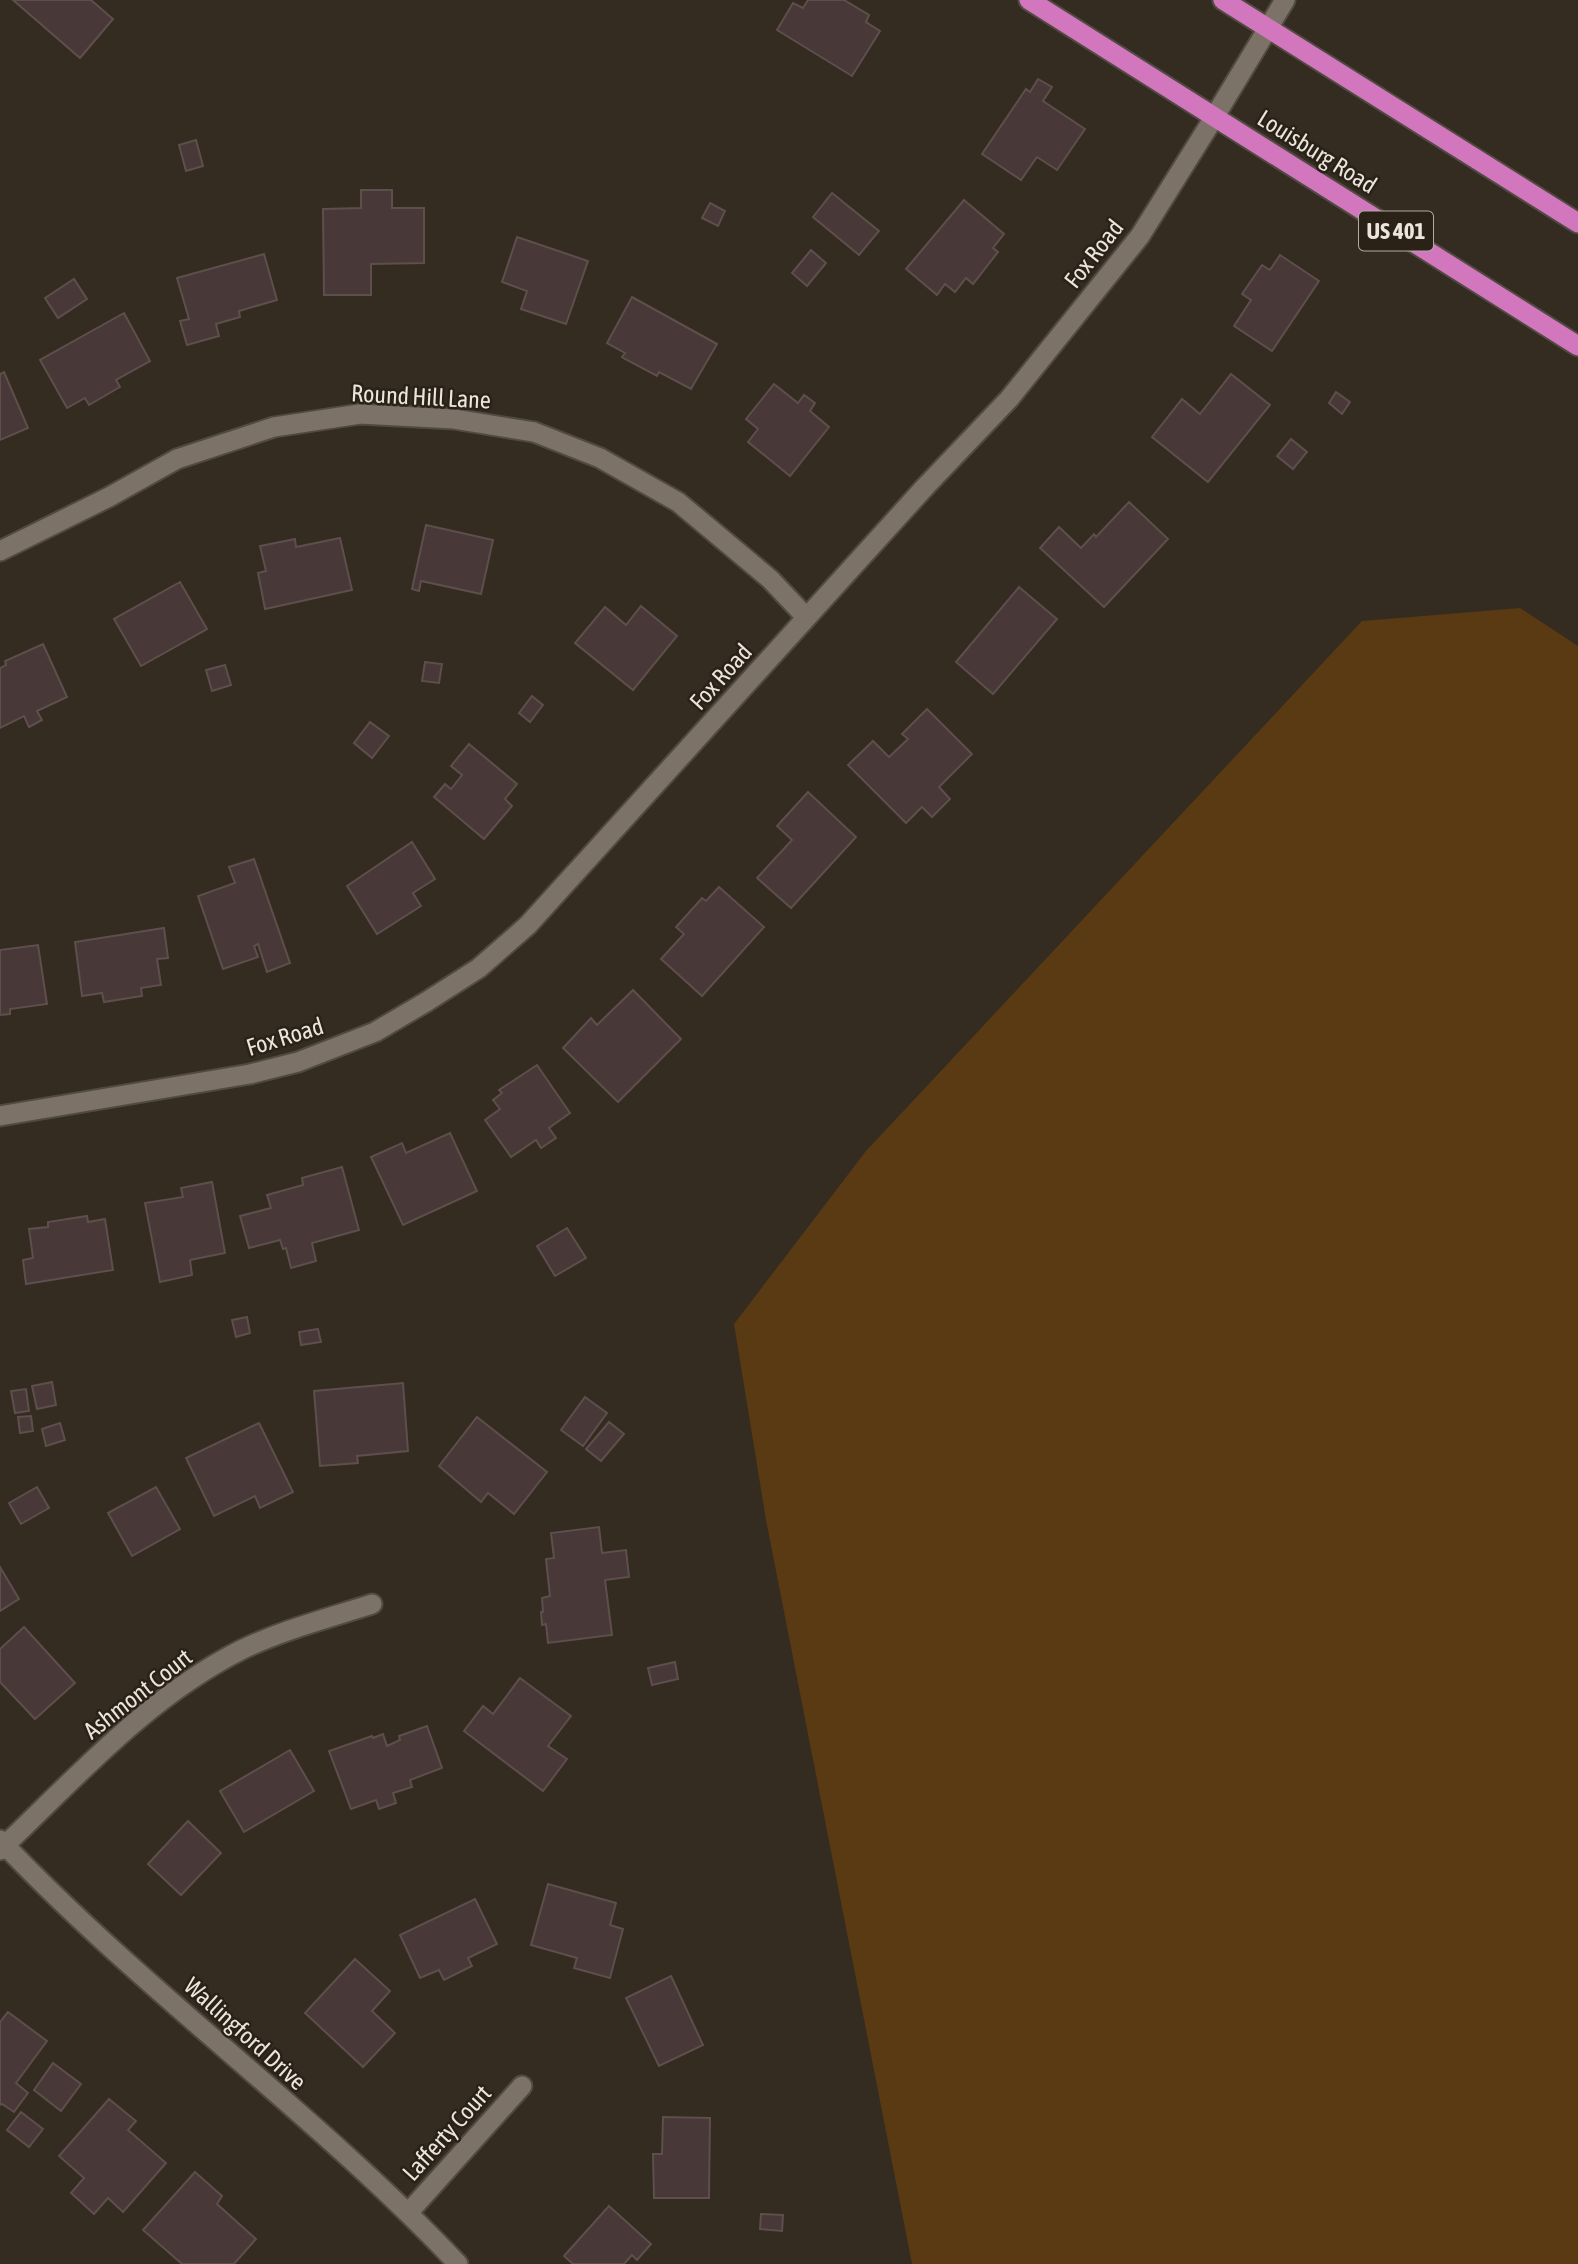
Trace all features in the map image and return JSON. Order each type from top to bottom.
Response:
[{"type":"highway","name":"Louisburg Road","points":[[1029,0],[1578,346]]},
{"type":"highway","points":[[1223,0],[1578,223]]},
{"type":"street","name":"Fox Road","points":[[0,1116],[250,1074],[298,1062],[375,1032],[479,968],[528,925],[806,617],[1009,399],[1140,236],[1285,0]]},
{"type":"street","name":"Round Hill Lane","points":[[0,551],[109,497],[177,459],[274,427],[360,414],[454,419],[534,432],[600,458],[678,502],[770,579],[806,617]]},
{"type":"street","name":"Ashmont Court","points":[[2,1845],[124,1729],[177,1688],[242,1650],[302,1626],[372,1604]]},
{"type":"street","name":"Wallingford Drive","points":[[2,1845],[218,2044],[409,2213],[458,2264]]},
{"type":"street","name":"Lafferty Court","points":[[409,2213],[522,2087]]},
{"type":"shaded area","points":[[1520,608],[1578,646],[1578,2264],[912,2264],[766,1520],[734,1324],[866,1151],[1362,621]]},
{"type":"building","points":[[13,0],[91,0],[113,19],[80,58]]},
{"type":"building","points":[[808,0],[844,0],[869,15],[866,22],[880,31],[852,76],[777,30],[793,3],[803,8]]},
{"type":"building","points":[[1038,79],[1052,87],[1043,101],[1085,129],[1057,170],[1037,157],[1021,180],[982,154],[1026,89],[1030,92]]},
{"type":"building","points":[[196,140],[203,166],[186,171],[179,145]]},
{"type":"building","points":[[361,190],[392,190],[392,208],[424,208],[424,263],[371,264],[371,295],[324,295],[323,209],[361,208]]},
{"type":"building","points":[[832,193],[879,231],[859,255],[813,217]]},
{"type":"building","points":[[964,200],[1004,234],[993,248],[998,252],[973,284],[966,278],[955,292],[945,284],[937,295],[906,269]]},
{"type":"building","points":[[710,203],[725,211],[718,226],[702,218]]},
{"type":"building","points":[[517,237],[588,261],[566,324],[521,309],[527,291],[502,282]]},
{"type":"building","points":[[811,250],[826,263],[807,286],[792,273]]},
{"type":"building","points":[[264,254],[277,300],[239,311],[240,317],[216,324],[219,336],[187,345],[180,321],[189,319],[177,278]]},
{"type":"building","points":[[1280,255],[1319,281],[1272,351],[1234,326],[1251,300],[1242,294],[1262,265],[1270,270]]},
{"type":"building","points":[[74,279],[87,299],[58,318],[45,298]]},
{"type":"building","points":[[632,297],[717,344],[691,389],[659,372],[657,376],[625,359],[622,357],[625,353],[607,343]]},
{"type":"building","points":[[124,313],[150,361],[116,380],[120,387],[89,405],[85,398],[67,408],[40,360]]},
{"type":"building","points":[[4,372],[28,428],[0,440],[0,374]]},
{"type":"building","points":[[1231,374],[1270,405],[1208,482],[1152,437],[1182,399],[1200,414]]},
{"type":"building","points":[[774,384],[798,403],[804,395],[815,403],[810,411],[829,427],[790,476],[748,442],[758,429],[746,419]]},
{"type":"building","points":[[1336,392],[1350,402],[1342,414],[1329,403]]},
{"type":"building","points":[[1291,439],[1307,452],[1293,469],[1277,456]]},
{"type":"building","points":[[1129,502],[1168,539],[1104,607],[1040,548],[1059,527],[1081,548],[1094,534],[1096,537]]},
{"type":"building","points":[[426,525],[493,540],[481,594],[421,581],[419,591],[412,589]]},
{"type":"building","points":[[340,538],[352,590],[265,609],[258,573],[266,571],[260,546],[295,539],[296,547]]},
{"type":"building","points":[[180,582],[207,629],[141,666],[114,619]]},
{"type":"building","points":[[1019,587],[1057,619],[993,694],[956,662]]},
{"type":"building","points":[[641,606],[677,636],[633,690],[575,643],[605,607],[626,625]]},
{"type":"building","points":[[43,644],[67,697],[37,711],[42,720],[29,727],[24,716],[0,728],[0,668],[6,665],[5,661]]},
{"type":"building","points":[[425,662],[442,664],[439,683],[422,681]]},
{"type":"building","points":[[225,665],[231,685],[212,691],[206,670]]},
{"type":"building","points":[[532,696],[543,705],[530,722],[519,713]]},
{"type":"building","points":[[927,709],[972,754],[939,787],[950,799],[932,817],[922,807],[906,823],[848,765],[873,741],[889,757],[908,739],[902,734]]},
{"type":"building","points":[[370,722],[389,736],[372,758],[354,743]]},
{"type":"building","points":[[469,744],[517,784],[505,799],[512,806],[484,839],[434,797],[445,784],[451,789],[462,775],[451,766]]},
{"type":"building","points":[[808,792],[856,837],[791,908],[757,878],[792,840],[777,826]]},
{"type":"building","points":[[412,842],[435,879],[413,893],[421,906],[377,934],[347,886]]},
{"type":"building","points":[[254,859],[290,963],[267,972],[258,944],[254,946],[258,957],[223,969],[198,896],[235,883],[229,867]]},
{"type":"building","points":[[719,887],[764,927],[702,996],[661,959],[684,934],[676,927],[702,898],[706,901]]},
{"type":"building","points":[[164,928],[168,958],[157,959],[161,985],[141,988],[142,996],[104,1002],[102,993],[82,996],[75,942]]},
{"type":"building","points":[[38,945],[47,1004],[10,1009],[10,1014],[0,1015],[0,950]]},
{"type":"building","points":[[633,990],[681,1039],[618,1102],[563,1048],[591,1018],[597,1025]]},
{"type":"building","points":[[537,1065],[570,1113],[549,1128],[556,1138],[541,1148],[536,1140],[511,1157],[485,1120],[500,1109],[493,1100],[502,1093],[499,1090]]},
{"type":"building","points":[[450,1133],[477,1191],[403,1225],[371,1157],[402,1143],[406,1153]]},
{"type":"building","points":[[342,1167],[359,1230],[312,1243],[316,1261],[291,1268],[286,1248],[283,1249],[280,1240],[249,1248],[240,1216],[271,1208],[267,1195],[303,1185],[302,1178]]},
{"type":"building","points":[[212,1182],[225,1253],[190,1260],[192,1275],[160,1282],[145,1203],[183,1197],[181,1188]]},
{"type":"building","points":[[87,1216],[88,1222],[105,1219],[113,1270],[26,1284],[23,1260],[33,1258],[29,1229],[48,1227],[48,1222]]},
{"type":"building","points":[[567,1228],[586,1258],[555,1276],[537,1246]]},
{"type":"building","points":[[247,1317],[250,1333],[236,1337],[232,1320]]},
{"type":"building","points":[[318,1329],[321,1342],[301,1345],[299,1332]]},
{"type":"building","points":[[52,1382],[56,1405],[37,1409],[32,1386]]},
{"type":"building","points":[[403,1383],[408,1451],[357,1456],[358,1463],[320,1466],[314,1391]]},
{"type":"building","points":[[26,1389],[29,1411],[15,1413],[11,1391]]},
{"type":"building","points":[[585,1397],[607,1413],[583,1446],[561,1430]]},
{"type":"building","points":[[31,1416],[33,1431],[20,1433],[18,1417]]},
{"type":"building","points":[[477,1417],[547,1472],[514,1514],[488,1493],[481,1502],[439,1466]]},
{"type":"building","points":[[609,1422],[624,1434],[601,1461],[586,1449]]},
{"type":"building","points":[[60,1423],[65,1440],[46,1446],[42,1429]]},
{"type":"building","points":[[259,1423],[293,1492],[260,1508],[255,1496],[214,1516],[186,1458]]},
{"type":"building","points":[[37,1487],[49,1508],[21,1524],[9,1503]]},
{"type":"building","points":[[156,1487],[180,1529],[132,1556],[108,1513]]},
{"type":"building","points":[[599,1527],[602,1553],[626,1550],[629,1577],[605,1580],[612,1635],[548,1643],[546,1624],[542,1625],[541,1612],[542,1598],[550,1596],[546,1559],[554,1558],[551,1533]]},
{"type":"building","points":[[0,1567],[19,1599],[0,1611]]},
{"type":"building","points":[[24,1627],[75,1683],[35,1719],[0,1682],[0,1649]]},
{"type":"building","points":[[675,1662],[678,1679],[652,1685],[648,1668]]},
{"type":"building","points":[[520,1678],[571,1716],[548,1746],[567,1759],[543,1791],[464,1731],[483,1706],[493,1714]]},
{"type":"building","points":[[427,1726],[442,1768],[410,1780],[412,1787],[393,1793],[396,1803],[379,1809],[376,1800],[351,1809],[329,1751],[383,1734],[387,1746],[400,1740],[399,1736]]},
{"type":"building","points":[[290,1750],[314,1791],[244,1832],[220,1791]]},
{"type":"building","points":[[188,1821],[221,1853],[181,1895],[148,1864]]},
{"type":"building","points":[[548,1884],[616,1903],[610,1925],[623,1929],[610,1978],[574,1968],[577,1958],[531,1945]]},
{"type":"building","points":[[475,1899],[497,1944],[468,1958],[472,1966],[444,1980],[439,1970],[420,1978],[400,1935]]},
{"type":"building","points":[[355,1959],[390,1991],[372,2011],[395,2033],[363,2067],[305,2013]]},
{"type":"building","points":[[671,1976],[703,2045],[659,2066],[626,1998]]},
{"type":"building","points":[[8,2012],[47,2041],[16,2083],[28,2093],[14,2112],[0,2105],[0,2022]]},
{"type":"building","points":[[53,2063],[81,2084],[61,2111],[34,2090]]},
{"type":"building","points":[[109,2099],[136,2121],[128,2130],[166,2163],[123,2212],[108,2198],[94,2214],[71,2193],[84,2178],[59,2156]]},
{"type":"building","points":[[21,2112],[43,2129],[29,2147],[7,2130]]},
{"type":"building","points":[[663,2117],[710,2118],[709,2198],[654,2198],[653,2154],[662,2154]]},
{"type":"building","points":[[195,2172],[222,2196],[217,2204],[256,2239],[234,2264],[182,2264],[143,2230]]},
{"type":"building","points":[[609,2206],[651,2244],[637,2260],[632,2255],[624,2264],[573,2264],[564,2256]]},
{"type":"building","points":[[761,2214],[783,2215],[782,2231],[760,2229]]}]
